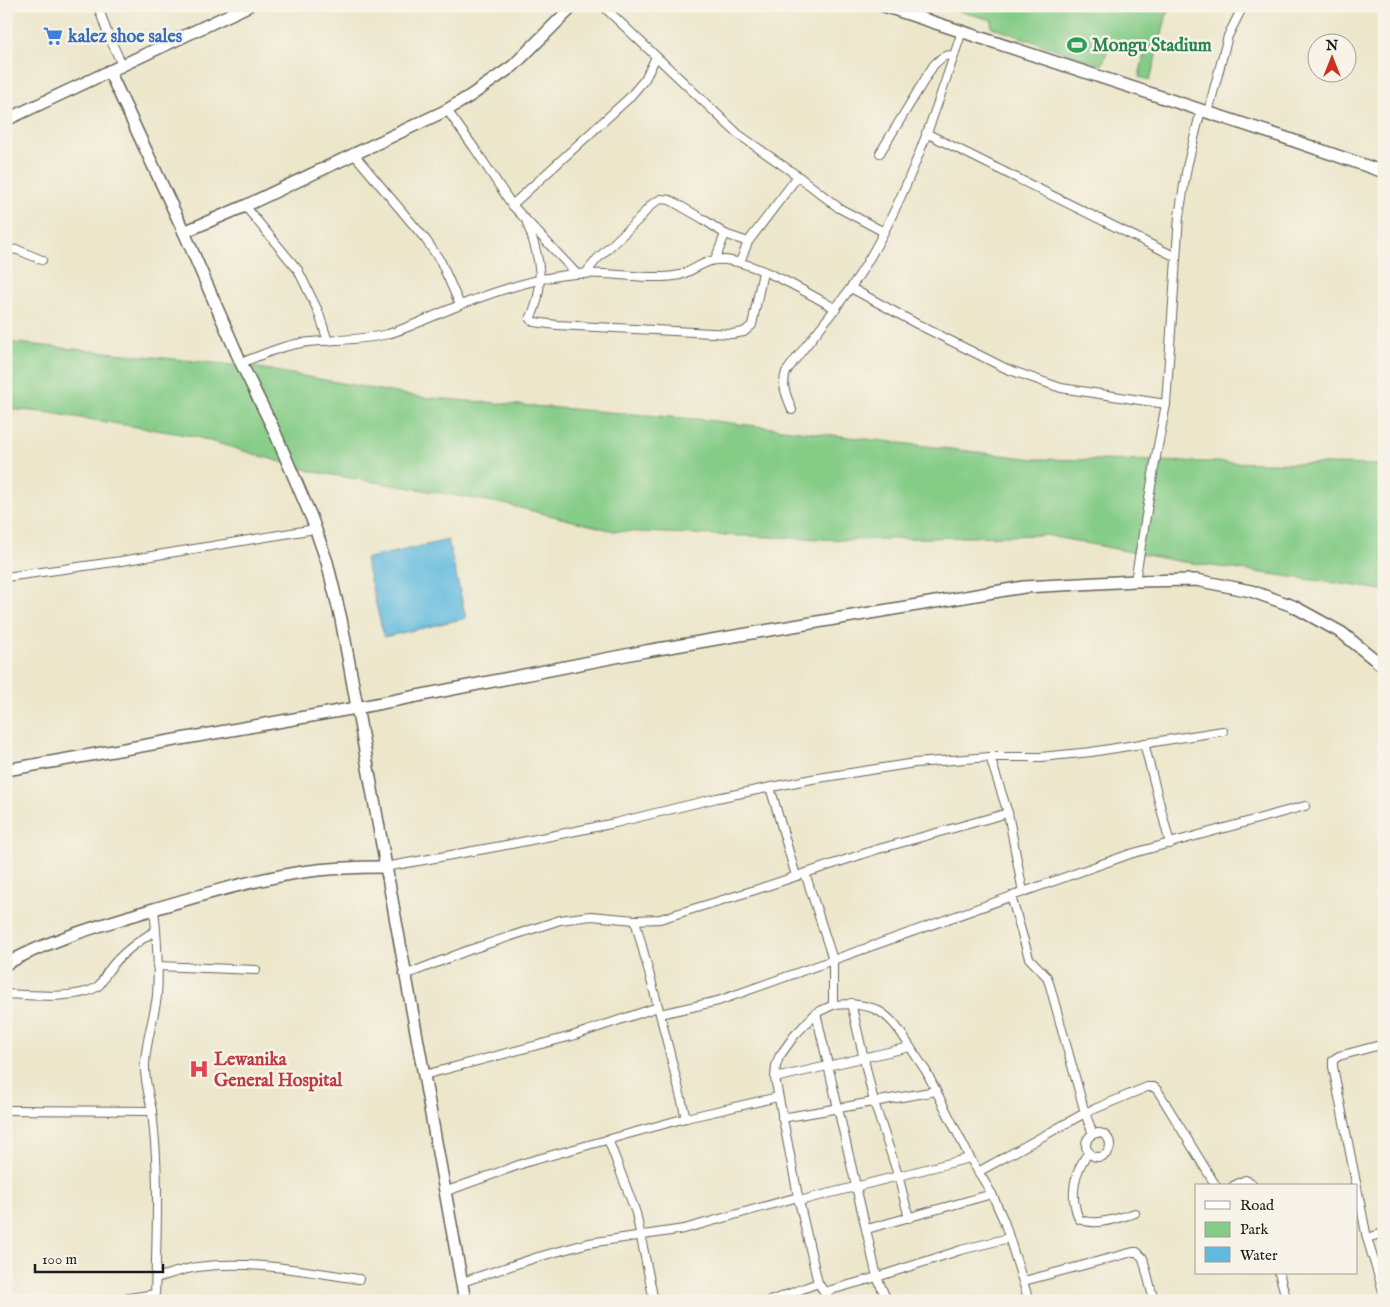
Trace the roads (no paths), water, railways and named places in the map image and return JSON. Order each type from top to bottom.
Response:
[{"type":"street","points":[[98,6],[122,65]]},
{"type":"street","points":[[6,120],[248,6]]},
{"type":"street","points":[[184,232],[245,206],[353,153],[447,110],[513,66],[573,6]]},
{"type":"street","points":[[603,6],[738,134],[798,176],[839,208],[884,232]]},
{"type":"street","points":[[884,6],[1384,172]]},
{"type":"street","points":[[1135,581],[1166,404],[1176,256],[1187,167],[1228,36],[1243,6]]},
{"type":"street","points":[[792,410],[783,381],[786,372],[851,288],[884,232],[926,133],[962,31]]},
{"type":"street","points":[[880,154],[933,66],[948,54],[954,56]]},
{"type":"street","points":[[512,205],[633,93],[645,79],[656,57]]},
{"type":"street","points":[[110,71],[184,232],[241,363],[273,428],[327,562],[341,619],[466,1301]]},
{"type":"street","points":[[447,110],[475,148],[512,205],[576,273]]},
{"type":"street","points":[[926,133],[1176,256]]},
{"type":"street","points":[[353,153],[426,240],[441,262],[460,305]]},
{"type":"street","points":[[740,262],[748,242],[798,176]]},
{"type":"street","points":[[585,274],[597,259],[652,204],[661,199],[670,200],[724,234],[748,242]]},
{"type":"street","points":[[245,206],[298,270],[318,310],[328,341]]},
{"type":"street","points":[[527,223],[538,253],[540,280],[538,297],[530,318],[531,321],[557,325],[732,334],[744,332],[752,325],[763,272]]},
{"type":"street","points":[[715,260],[724,234]]},
{"type":"street","points":[[6,249],[18,250],[42,260]]},
{"type":"street","points":[[241,363],[288,346],[314,341],[360,339],[389,333],[460,305],[540,280],[576,273],[646,278],[665,277],[681,274],[715,260],[740,262],[804,291],[836,309]]},
{"type":"street","points":[[851,288],[917,324],[1007,369],[1061,388],[1166,404]]},
{"type":"street","points":[[6,577],[122,561],[315,529]]},
{"type":"street","points":[[6,770],[356,708],[646,652],[1024,587],[1196,580],[1251,591],[1292,606],[1342,633],[1384,667]]},
{"type":"street","points":[[6,964],[52,942],[154,909],[278,876],[324,870],[385,866],[606,825],[717,798],[916,763],[990,757],[1040,757],[1091,752],[1223,731]]},
{"type":"street","points":[[1144,743],[1170,844]]},
{"type":"street","points":[[990,757],[1008,813],[1023,892]]},
{"type":"street","points":[[770,788],[796,876]]},
{"type":"street","points":[[424,1075],[572,1036],[659,1010],[718,1001],[1130,854],[1305,806]]},
{"type":"street","points":[[405,975],[470,950],[560,920],[591,916],[635,920],[660,919],[875,850],[1008,813]]},
{"type":"street","points":[[805,873],[833,960],[833,1005]]},
{"type":"street","points":[[1012,896],[1029,958],[1047,977],[1085,1113],[1093,1134]]},
{"type":"street","points":[[110,1301],[155,1297],[155,1144],[152,1111],[146,1085],[145,1064],[147,1041],[154,1019],[156,1003],[157,966],[154,909]]},
{"type":"street","points":[[635,920],[686,1118]]},
{"type":"street","points":[[6,994],[61,995],[84,992],[99,985],[108,970],[120,957],[156,930]]},
{"type":"street","points":[[157,966],[256,970]]},
{"type":"street","points":[[851,1003],[874,1102],[898,1176],[909,1218]]},
{"type":"street","points":[[831,1301],[818,1283],[775,1078],[779,1057],[794,1036],[816,1012],[833,1005],[851,1003],[868,1007],[884,1014],[898,1027],[926,1071],[970,1158],[992,1194],[1004,1221],[1029,1301]]},
{"type":"street","points":[[816,1012],[877,1277],[887,1301]]},
{"type":"street","points":[[1356,1184],[1333,1067],[1334,1060],[1339,1056],[1384,1044]]},
{"type":"street","points":[[775,1078],[864,1056],[910,1047]]},
{"type":"street","points":[[978,1172],[1085,1113],[1147,1087],[1154,1087],[1215,1184]]},
{"type":"street","points":[[782,1118],[936,1091]]},
{"type":"street","points":[[447,1191],[526,1162],[686,1118],[778,1096]]},
{"type":"street","points":[[8,1108],[152,1111]]},
{"type":"street","points":[[1097,1133],[1106,1136],[1109,1140],[1109,1150],[1106,1153],[1097,1156],[1089,1152],[1086,1142],[1093,1134],[1097,1133]]},
{"type":"street","points":[[608,1139],[633,1206],[654,1301]]},
{"type":"street","points":[[1089,1152],[1081,1162],[1076,1174],[1074,1201],[1079,1219],[1087,1222],[1114,1220],[1135,1213]]},
{"type":"street","points":[[462,1282],[538,1257],[589,1243],[691,1228],[799,1199],[856,1187],[970,1158]]},
{"type":"street","points":[[1237,1184],[1245,1180],[1252,1184]]},
{"type":"street","points":[[1358,1193],[1367,1238],[1384,1294]]},
{"type":"street","points":[[867,1229],[992,1194]]},
{"type":"street","points":[[1367,1238],[1384,1233]]},
{"type":"street","points":[[824,1292],[961,1250],[1009,1238]]},
{"type":"street","points":[[1024,1281],[1137,1252],[1143,1258],[1154,1301]]},
{"type":"street","points":[[156,1278],[196,1267],[222,1265],[285,1267],[359,1279]]},
{"type":"street","points":[[1279,1274],[1288,1301]]},
{"type":"street","points":[[770,1301],[818,1283]]},
{"type":"water","points":[[448,540],[466,618],[384,637],[365,559]]},
{"type":"place","name":"kalez shoe sales","points":[[53,36]]},
{"type":"place","name":"Mongu Stadium","points":[[1077,45]]},
{"type":"place","name":"Lewanika General Hospital","points":[[199,1069]]}]
